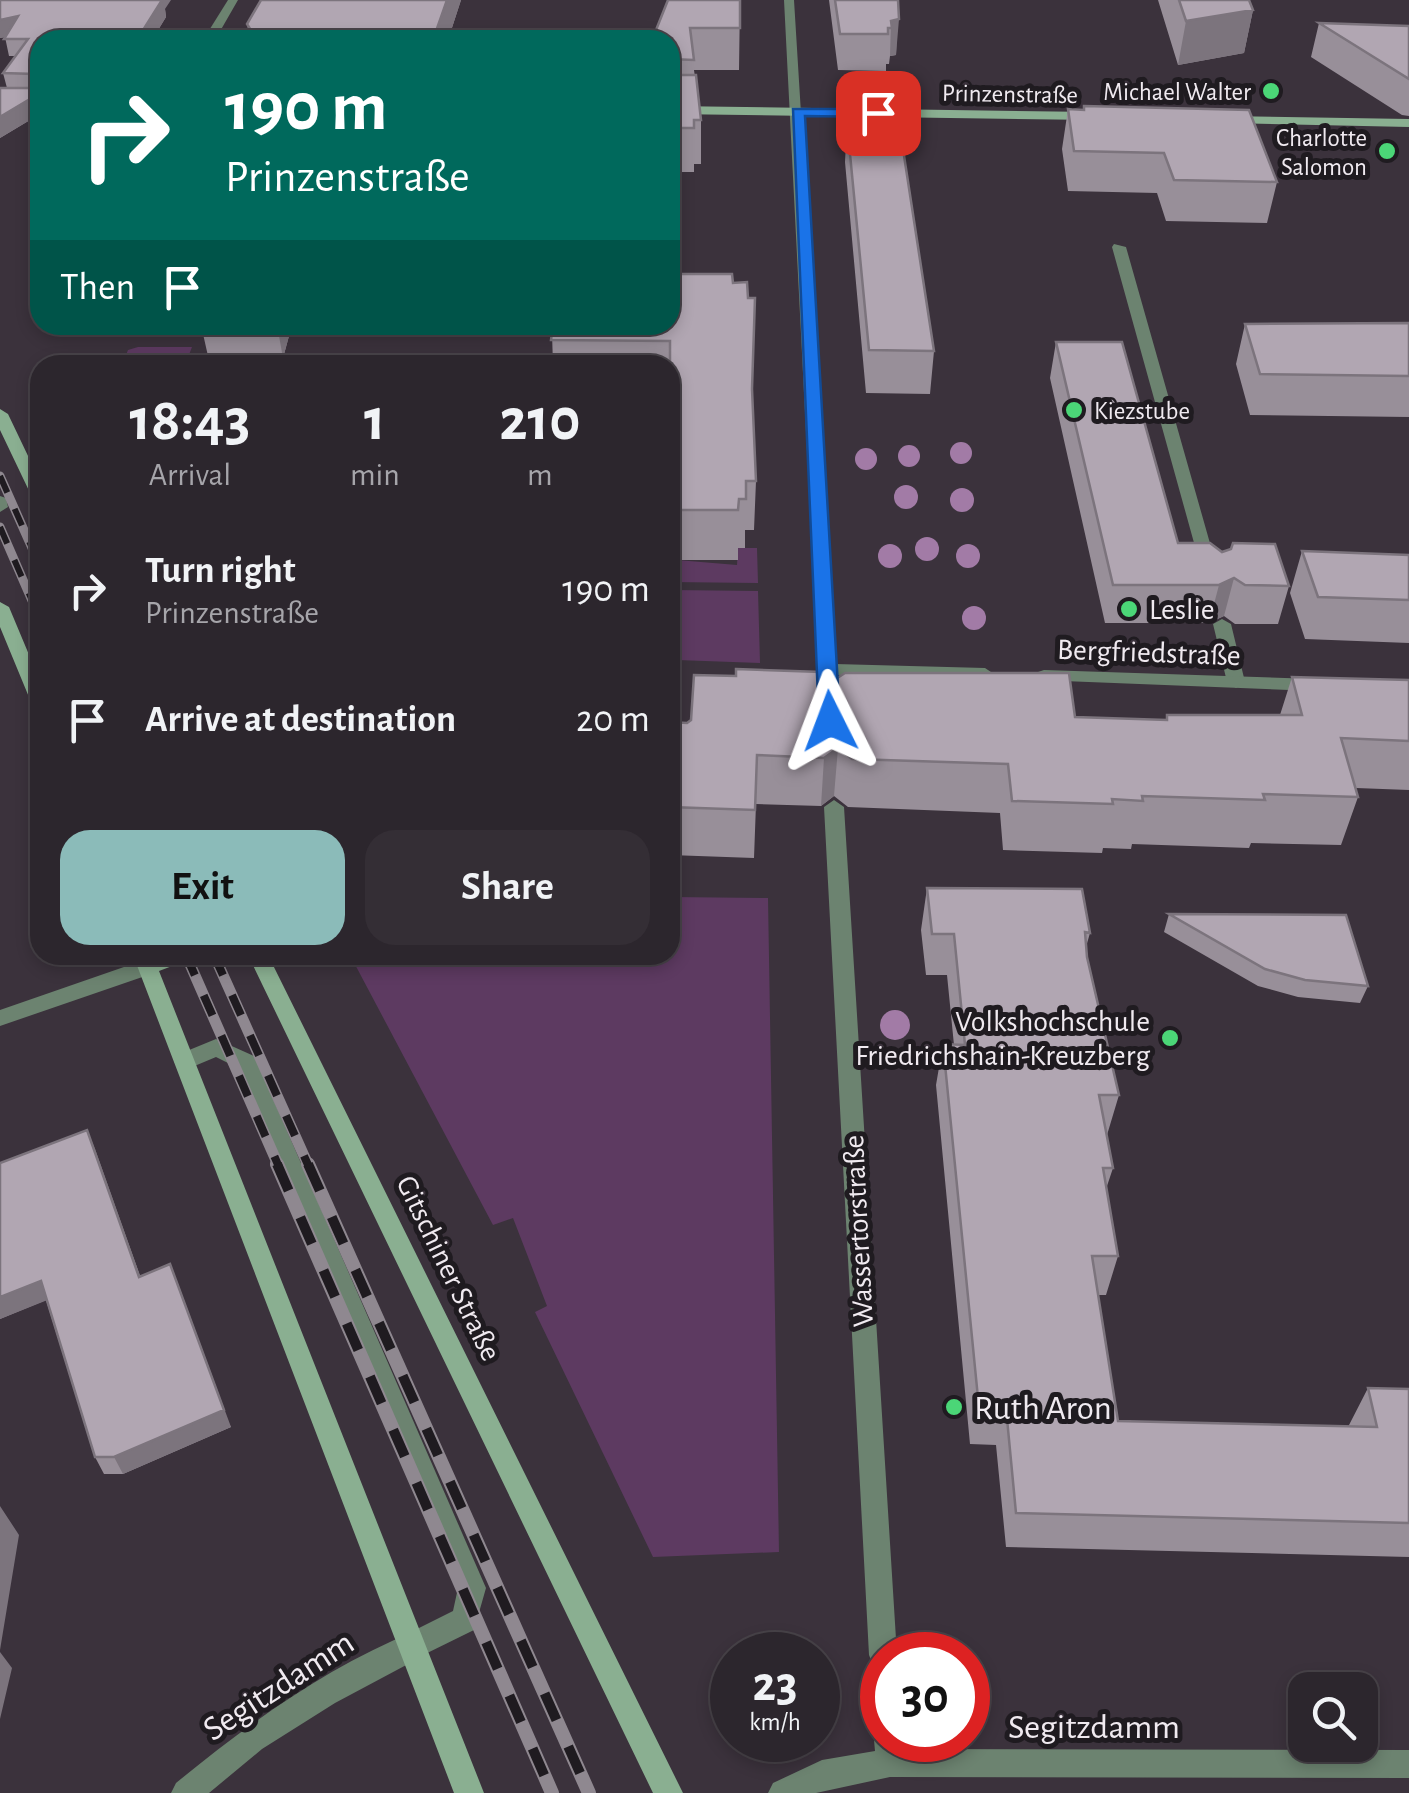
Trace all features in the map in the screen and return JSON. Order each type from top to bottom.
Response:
[{"type":"main road","name":"Prinzenstraße","points":[[680,110],[1101,116]]},
{"type":"main road","points":[[1220,119],[1409,123]]},
{"type":"main road","points":[[0,414],[30,476]]},
{"type":"main road","points":[[0,608],[30,678]]},
{"type":"main road","points":[[147,965],[415,1645],[469,1793]]},
{"type":"main road","name":"Gitschiner Straße","points":[[263,965],[582,1610],[668,1793]]},
{"type":"street","points":[[215,30],[233,0]]},
{"type":"street","points":[[789,0],[830,721]]},
{"type":"street","points":[[1119,248],[1212,581]]},
{"type":"street","points":[[1222,624],[1236,682]]},
{"type":"street","name":"Bergfriedstraße","points":[[827,669],[1333,685]]},
{"type":"street","name":"Wassertorstraße","points":[[834,807],[882,1632]]},
{"type":"street","points":[[0,1018],[135,965]]},
{"type":"street","name":"Segitzdamm","points":[[184,1061],[216,1048],[246,1062],[472,1588],[464,1620],[264,1731],[186,1793]]},
{"type":"street","name":"Segitzdamm","points":[[990,1754],[1409,1764]]},
{"type":"street","name":"Segitzdamm","points":[[783,1793],[860,1762]]},
{"type":"shaded area","points":[[192,347],[189,355],[126,355],[128,350]]},
{"type":"shaded area","points":[[738,548],[757,548],[758,583],[680,582],[680,560],[737,565]]},
{"type":"shaded area","points":[[680,590],[758,591],[760,663],[680,660]]},
{"type":"shaded area","points":[[680,897],[768,898],[779,1552],[653,1557],[535,1312],[547,1306],[513,1218],[493,1225],[355,965],[680,965]]},
{"type":"building","points":[[0,0],[162,0],[143,30],[30,30],[30,74],[3,73],[28,39],[4,39],[18,16],[0,20]]},
{"type":"building","points":[[261,0],[447,0],[436,30],[251,30],[247,24]]},
{"type":"building","points":[[668,0],[740,0],[740,28],[690,28],[694,60],[680,59],[680,30],[656,30]]},
{"type":"building","points":[[835,0],[898,0],[899,19],[891,21],[888,34],[840,34]]},
{"type":"building","points":[[1179,0],[1249,0],[1253,10],[1186,21]]},
{"type":"building","points":[[1319,23],[1409,26],[1409,79]]},
{"type":"building","points":[[680,75],[696,75],[701,120],[694,120],[694,128],[680,128]]},
{"type":"building","points":[[0,88],[30,88],[30,99],[0,117]]},
{"type":"building","points":[[1084,106],[1249,110],[1277,182],[1174,180],[1164,153],[1074,151],[1068,109],[1084,110]]},
{"type":"building","points":[[847,123],[899,123],[934,351],[869,350]]},
{"type":"building","points":[[680,274],[732,274],[733,283],[747,282],[748,298],[755,298],[752,389],[756,481],[746,481],[746,499],[739,499],[738,510],[680,510],[680,355],[670,355],[670,341],[551,340],[552,335],[680,335]]},
{"type":"building","points":[[1409,323],[1409,376],[1260,374],[1245,324]]},
{"type":"building","points":[[1056,342],[1122,342],[1178,543],[1210,543],[1222,552],[1231,549],[1233,543],[1275,544],[1289,586],[1245,585],[1234,578],[1219,585],[1113,585]]},
{"type":"building","points":[[1302,551],[1409,555],[1409,600],[1318,597]]},
{"type":"building","points":[[736,669],[822,672],[823,679],[831,682],[845,673],[1069,673],[1075,717],[1167,720],[1167,715],[1302,715],[1292,677],[1409,680],[1409,741],[1341,738],[1358,797],[1263,794],[1265,800],[1142,796],[1143,801],[1112,799],[1113,804],[1012,801],[1008,764],[852,759],[838,748],[824,758],[757,755],[755,810],[680,807],[680,723],[691,720],[694,675],[736,676]]},
{"type":"building","points":[[927,888],[1082,889],[1090,933],[1085,932],[1087,957],[1119,1095],[1099,1095],[1113,1168],[1103,1168],[1118,1256],[1092,1256],[1118,1421],[1377,1427],[1368,1388],[1409,1389],[1409,1523],[1016,1513],[1006,1408],[979,1408],[943,1044],[965,1045],[954,934],[932,934]]},
{"type":"building","points":[[1169,914],[1346,915],[1368,986],[1305,980],[1265,969]]},
{"type":"building","points":[[87,1130],[139,1277],[170,1264],[224,1410],[114,1457],[95,1457],[41,1281],[0,1297],[0,1163]]},
{"type":"railway","points":[[0,476],[30,544]]},
{"type":"railway","points":[[0,527],[30,596]]},
{"type":"railway","points":[[190,965],[279,1167]]},
{"type":"railway","points":[[218,965],[309,1167]]},
{"type":"railway","points":[[277,1164],[552,1793]]},
{"type":"railway","points":[[308,1164],[589,1793]]},
{"type":"place","name":"Michael Walter","points":[[1271,91]]},
{"type":"place","name":"Charlotte Salomon","points":[[1387,151]]},
{"type":"place","name":"Kiezstube","points":[[1074,410]]},
{"type":"place","name":"Leslie","points":[[1129,609]]},
{"type":"place","name":"Volkshochschule Friedrichshain-Kreuzberg","points":[[1170,1038]]},
{"type":"place","name":"Ruth Aron","points":[[954,1407]]},
{"type":"route","points":[[830,721],[798,112],[878,113]]}]
